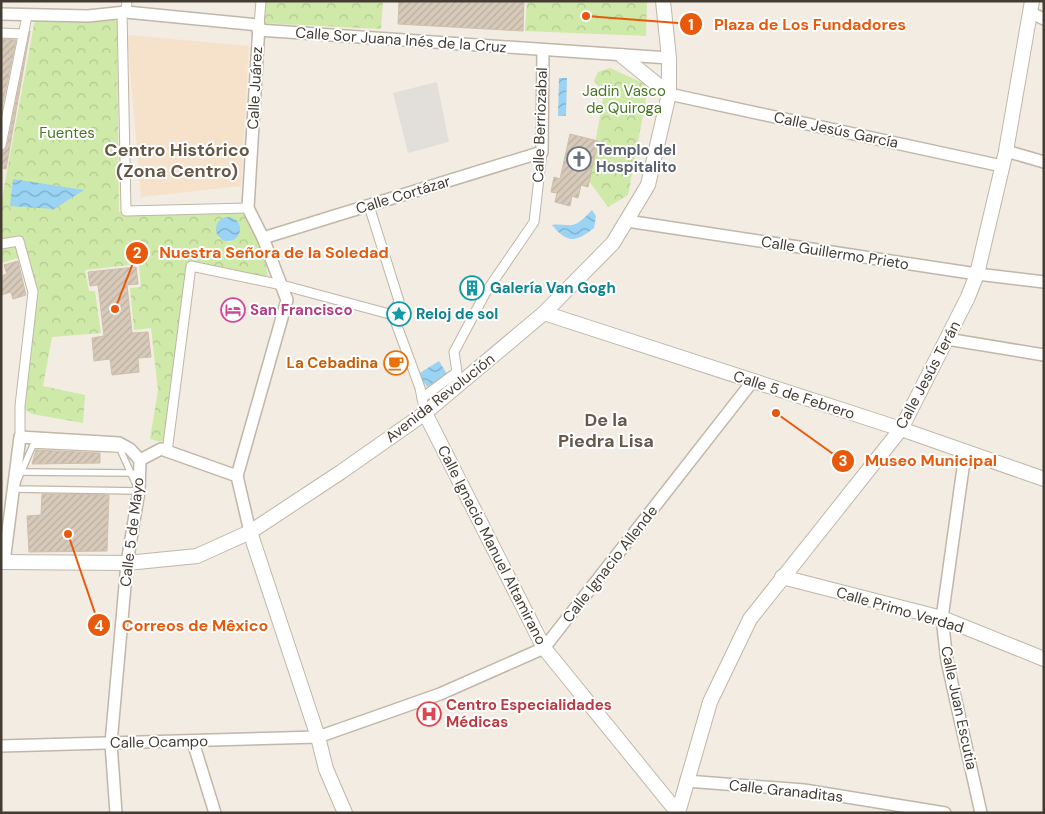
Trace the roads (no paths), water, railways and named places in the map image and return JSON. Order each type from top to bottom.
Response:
[{"type":"street","points":[[258,28],[261,1]]},
{"type":"street","name":"Avenida Revolución","points":[[3,562],[126,563],[197,556],[250,532],[425,413],[544,313],[614,244],[648,185],[669,94],[669,58],[663,1]]},
{"type":"street","points":[[125,9],[126,211],[248,208]]},
{"type":"street","name":"Calle Sor Juana Inés de la Cruz","points":[[1,14],[88,16],[125,9],[258,28],[669,58]]},
{"type":"street","name":"Calle Jesús Terán","points":[[678,813],[710,702],[750,619],[901,429],[957,322],[977,274],[1036,11]]},
{"type":"street","points":[[1,145],[27,16]]},
{"type":"street","name":"Calle Juárez","points":[[238,476],[286,300],[263,238],[248,208],[258,28]]},
{"type":"street","points":[[1,33],[23,34]]},
{"type":"street","name":"Calle Berriozabal","points":[[422,398],[457,372],[454,352],[486,292],[534,222],[542,152],[543,50]]},
{"type":"street","points":[[622,56],[669,94]]},
{"type":"street","name":"Calle Jesús García","points":[[669,94],[1002,166]]},
{"type":"street","points":[[1006,151],[1044,162]]},
{"type":"street","name":"Calle Cortázar","points":[[263,238],[542,152]]},
{"type":"street","points":[[368,206],[399,301],[393,315],[422,398],[425,413]]},
{"type":"street","name":"Calle Guillermo Prieto","points":[[627,221],[977,274],[1044,282]]},
{"type":"street","points":[[1,244],[20,241],[33,292],[20,406],[20,437],[3,562]]},
{"type":"street","points":[[167,452],[191,266],[282,285],[393,315]]},
{"type":"street","name":"Calle 5 de Febrero","points":[[544,313],[901,429],[965,454],[1044,480]]},
{"type":"street","points":[[947,339],[1044,355]]},
{"type":"street","name":"Calle Ignacio Allende","points":[[318,737],[440,694],[544,648],[752,382]]},
{"type":"street","name":"Calle Ignacio Manuel Altamirano","points":[[425,413],[544,648],[678,813]]},
{"type":"street","points":[[20,437],[119,444],[130,449],[140,460],[161,449],[238,476],[250,532],[318,737],[326,770],[345,813]]},
{"type":"street","name":"Calle Juan Escutia","points":[[965,454],[942,618],[947,661],[981,813]]},
{"type":"street","name":"Calle 5 de Mayo","points":[[116,813],[111,743],[126,563],[139,491],[140,460]]},
{"type":"street","name":"Calle Primo Verdad","points":[[782,577],[942,618],[1044,659]]},
{"type":"street","name":"Calle Ocampo","points":[[1,746],[318,737]]},
{"type":"street","points":[[193,742],[215,813]]},
{"type":"street","name":"Calle Granaditas","points":[[686,781],[804,790],[945,813]]},
{"type":"lane","points":[[33,445],[120,449],[139,491],[14,489],[33,445]]},
{"type":"lane","points":[[22,472],[132,474]]},
{"type":"water","points":[[559,78],[567,78],[566,116],[558,116]]},
{"type":"water","points":[[13,179],[84,190],[54,209],[10,206]]},
{"type":"water","points":[[592,210],[596,216],[594,228],[582,236],[572,239],[567,238],[552,225],[575,224]]},
{"type":"water","points":[[228,217],[237,220],[240,229],[237,238],[228,241],[219,238],[216,229],[219,220]]},
{"type":"water","points":[[439,361],[447,374],[427,387],[418,374]]},
{"type":"place","name":"Plaza de Los Fundadores","points":[[586,16]]},
{"type":"place","name":"Templo del Hospitalito","points":[[579,159]]},
{"type":"place","name":"Galería Van Gogh","points":[[472,288]]},
{"type":"place","name":"Nuestra Señora de la Soledad","points":[[115,309]]},
{"type":"place","name":"San Francisco","points":[[233,310]]},
{"type":"place","name":"Reloj de sol","points":[[399,314]]},
{"type":"place","name":"La Cebadina","points":[[396,363]]},
{"type":"place","name":"Museo Municipal","points":[[776,413]]},
{"type":"place","name":"Correos de Mêxico","points":[[68,534]]},
{"type":"place","name":"Centro Especialidades Médicas","points":[[429,714]]},
{"type":"district","name":"Centro Histórico (Zona Centro)","points":[[177,160]]},
{"type":"district","name":"De la Piedra Lisa","points":[[606,430]]},
{"type":"park label","name":"Jadin Vasco de Quiroga","points":[[624,100]]},
{"type":"park label","name":"Fuentes","points":[[67,133]]}]
